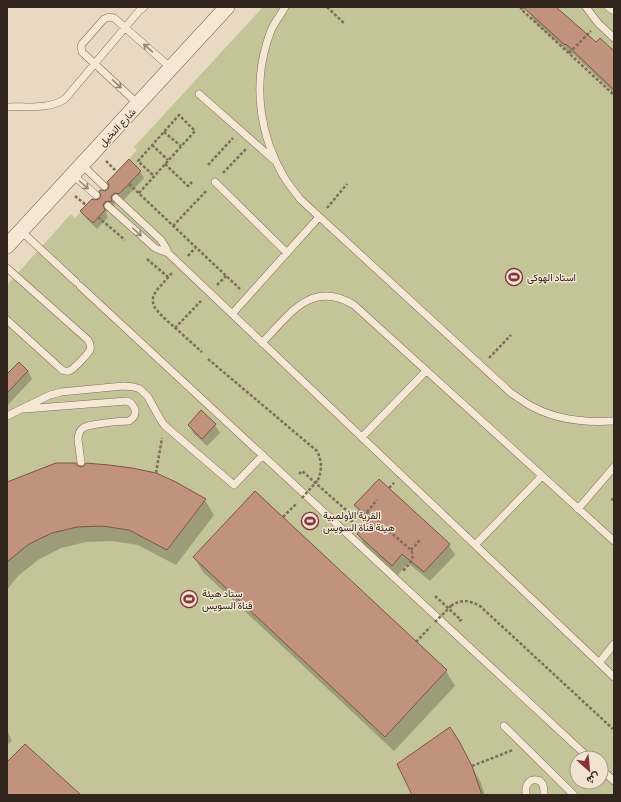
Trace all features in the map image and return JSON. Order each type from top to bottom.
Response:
[{"type":"street","name":"شارع النخيل","points":[[7,246],[227,7]]},
{"type":"lane","points":[[7,107],[44,106],[59,103],[65,99],[144,7]]},
{"type":"lane","points":[[285,7],[272,28],[264,53],[260,78],[260,105],[264,130],[276,161],[285,178],[300,199],[511,393],[527,404],[545,413],[564,419],[583,422],[614,420]]},
{"type":"lane","points":[[586,7],[598,23],[614,38]]},
{"type":"lane","points":[[608,7],[614,11]]},
{"type":"lane","points":[[138,104],[95,65],[81,49],[82,44],[104,19],[114,18],[171,68]]},
{"type":"lane","points":[[199,94],[276,161]]},
{"type":"lane","points":[[77,170],[104,186]]},
{"type":"lane","points":[[77,170],[96,195]]},
{"type":"lane","points":[[215,182],[287,253]]},
{"type":"lane","points":[[116,198],[161,240],[168,253]]},
{"type":"lane","points":[[108,206],[155,248],[168,253],[180,264],[614,677]]},
{"type":"lane","points":[[232,314],[319,217]]},
{"type":"lane","points":[[21,231],[580,750]]},
{"type":"lane","points":[[7,268],[88,340],[91,348],[72,370],[67,372],[64,371],[7,320]]},
{"type":"lane","points":[[262,343],[294,310],[310,299],[328,296],[346,300],[354,305],[614,542]]},
{"type":"lane","points":[[362,437],[426,371]]},
{"type":"lane","points":[[7,416],[50,395],[60,392],[129,386],[144,392],[164,425],[234,485],[263,455]]},
{"type":"lane","points":[[20,410],[127,401],[131,402],[136,412],[129,421],[88,426],[81,429],[78,440],[81,462]]},
{"type":"lane","points":[[578,509],[614,467]]},
{"type":"lane","points":[[475,545],[542,476]]},
{"type":"lane","points":[[599,663],[614,644]]},
{"type":"lane","points":[[504,726],[574,795]]},
{"type":"lane","points":[[526,795],[527,784],[529,781],[536,780],[540,781],[544,786],[544,795]]},
{"type":"path","points":[[326,7],[345,24]]},
{"type":"path","points":[[523,7],[521,9],[614,94]]},
{"type":"path","points":[[569,53],[598,23]]},
{"type":"path","points":[[139,193],[195,130],[179,116],[138,161],[154,176]]},
{"type":"path","points":[[208,165],[240,130]]},
{"type":"path","points":[[164,132],[181,146]]},
{"type":"path","points":[[152,145],[168,160]]},
{"type":"path","points":[[231,165],[240,156]]},
{"type":"path","points":[[165,164],[188,186],[192,182]]},
{"type":"path","points":[[129,184],[248,296]]},
{"type":"path","points":[[319,217],[347,184]]},
{"type":"path","points":[[173,226],[198,200]]},
{"type":"path","points":[[196,247],[156,291],[153,297],[153,303],[159,313],[202,352]]},
{"type":"path","points":[[481,366],[511,335]]},
{"type":"path","points":[[208,359],[317,451],[321,462],[318,480],[283,517]]},
{"type":"path","points":[[156,473],[162,435]]},
{"type":"path","points":[[292,482],[302,471],[354,518]]},
{"type":"path","points":[[614,498],[612,500],[614,502]]},
{"type":"path","points":[[367,512],[377,500]]},
{"type":"path","points":[[345,531],[356,514],[361,511],[367,512],[411,550],[413,555],[412,561],[396,578]]},
{"type":"path","points":[[411,550],[420,540]]},
{"type":"path","points":[[416,642],[451,606],[461,601],[474,602],[613,729]]},
{"type":"path","points":[[472,766],[504,754]]},
{"type":"green space","name":"القرية الأولمبية هيئة قناة السويس","points":[[263,7],[614,7],[614,795],[7,795],[7,285],[71,214],[75,218],[137,150],[134,147]]},
{"type":"building","points":[[523,7],[556,7],[596,42],[600,38],[614,51],[614,90],[566,44],[565,45]]},
{"type":"building","points":[[129,159],[141,171],[119,194],[115,193],[112,195],[112,202],[105,202],[103,205],[105,210],[93,223],[80,211],[92,199],[99,199],[101,196],[99,191],[105,191],[108,189],[109,185],[107,182]]},
{"type":"building","points":[[19,362],[28,371],[7,393],[7,374]]},
{"type":"building","points":[[201,410],[216,424],[202,439],[188,425]]},
{"type":"building","points":[[56,463],[76,463],[81,467],[86,463],[109,465],[156,473],[176,482],[206,499],[167,550],[129,530],[102,526],[77,527],[52,533],[29,544],[7,562],[7,482]]},
{"type":"building","points":[[379,479],[450,544],[424,572],[402,554],[392,566],[357,534],[371,519],[354,505]]},
{"type":"building","points":[[255,491],[447,670],[385,737],[193,557]]},
{"type":"building","points":[[450,727],[472,766],[482,795],[412,795],[397,764]]},
{"type":"building","points":[[25,744],[81,795],[7,795],[7,762]]},
{"type":"place","name":"استاد الهوكى","points":[[514,277]]},
{"type":"place","name":"القرية الأولمبية هيئة قناة السويس","points":[[310,521]]},
{"type":"place","name":"ستاد هيئة قناة السويس","points":[[189,599]]}]
